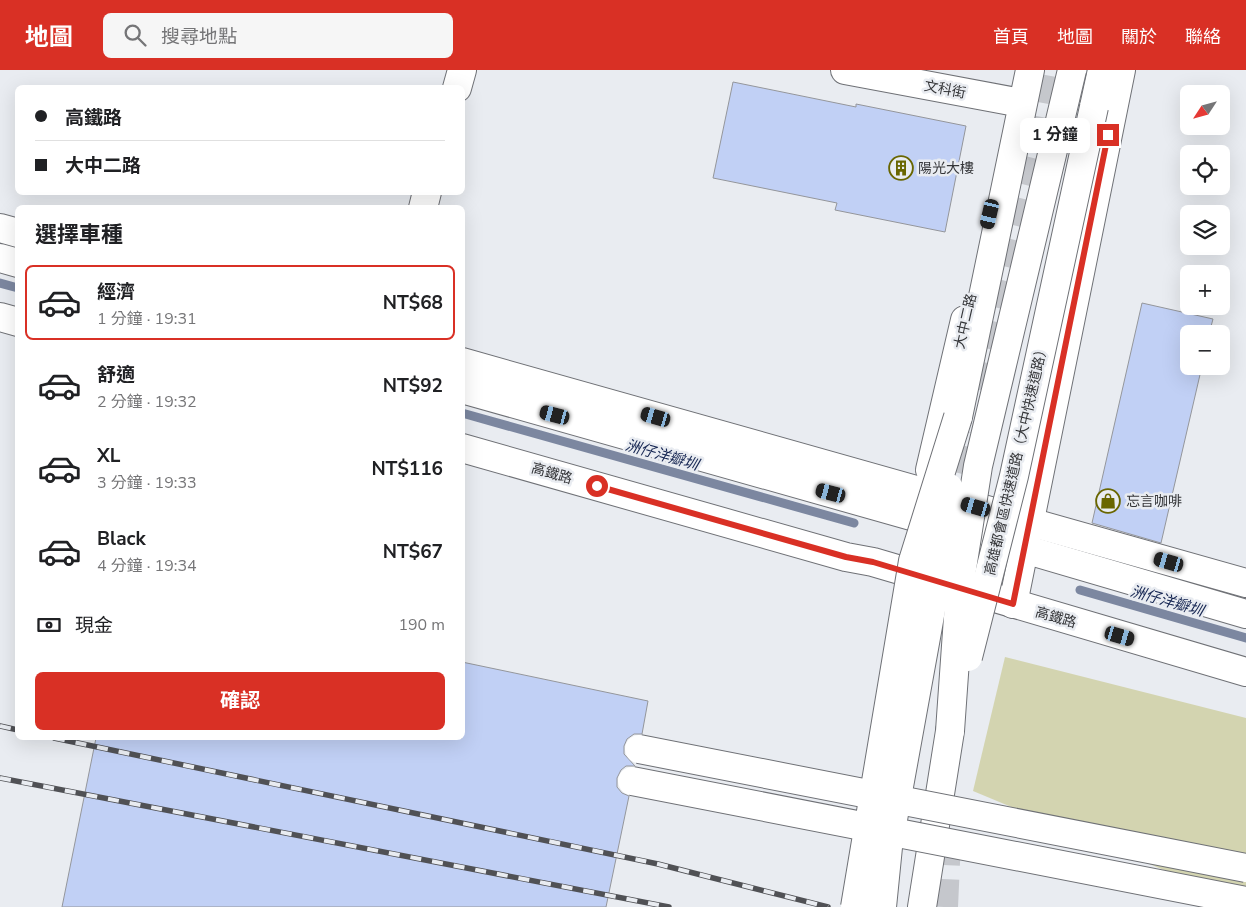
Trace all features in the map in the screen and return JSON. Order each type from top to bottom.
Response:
[{"type":"main road","points":[[458,85],[462,70]]},
{"type":"main road","name":"文科街","points":[[845,70],[1016,102]]},
{"type":"main road","name":"大中二路","points":[[902,571],[1023,70]]},
{"type":"main road","points":[[882,907],[888,847],[938,571],[958,417],[1030,70]]},
{"type":"main road","points":[[950,732],[961,575],[978,466],[1072,70]]},
{"type":"main road","name":"高雄都會區快速道路（大中快速道路）","points":[[922,907],[950,732],[1014,476],[1102,70]]},
{"type":"main road","points":[[1013,604],[1043,446],[1121,70]]},
{"type":"main road","points":[[0,228],[15,232]]},
{"type":"main road","points":[[0,258],[15,262]]},
{"type":"main road","points":[[0,316],[15,321]]},
{"type":"main road","points":[[465,363],[919,504],[1024,549],[1246,614]]},
{"type":"main road","points":[[465,390],[919,504],[1030,522],[1246,583]]},
{"type":"main road","points":[[855,907],[913,562],[958,417]]},
{"type":"main road","name":"高鐵路","points":[[465,449],[902,571],[1246,672]]},
{"type":"main road","points":[[639,749],[1246,868]]},
{"type":"main road","points":[[632,781],[1246,901]]},
{"type":"green space","points":[[1005,657],[1246,718],[1246,904],[973,791]]},
{"type":"building","points":[[733,82],[856,107],[856,104],[966,126],[945,232],[835,210],[837,203],[713,178]]},
{"type":"building","points":[[1142,303],[1180,312],[1180,315],[1195,315],[1213,319],[1211,325],[1180,325],[1180,375],[1200,375],[1161,543],[1092,523]]},
{"type":"building","points":[[465,663],[648,701],[642,734],[634,734],[627,739],[624,746],[624,754],[635,766],[626,766],[621,770],[617,778],[617,787],[622,793],[629,796],[606,907],[62,907],[96,740],[465,740]]},
{"type":"waterway","name":"洲仔洋瓣圳","points":[[0,283],[15,287]]},
{"type":"waterway","name":"洲仔洋瓣圳","points":[[465,414],[854,523]]},
{"type":"waterway","name":"洲仔洋瓣圳","points":[[1080,590],[1246,638]]},
{"type":"tunnel","points":[[976,389],[1040,135],[1052,70]]},
{"type":"tunnel","points":[[945,513],[966,431]]},
{"type":"tunnel","points":[[944,907],[948,819]]},
{"type":"railway","points":[[0,726],[15,729]]},
{"type":"railway","points":[[64,740],[658,864],[828,907]]},
{"type":"railway","points":[[0,778],[669,907]]},
{"type":"place","name":"陽光大樓","points":[[901,168]]},
{"type":"place","name":"忘言咖啡","points":[[1108,501]]},
{"type":"route","points":[[597,486],[846,557],[873,562],[1013,604],[1043,446],[1108,135]]}]
